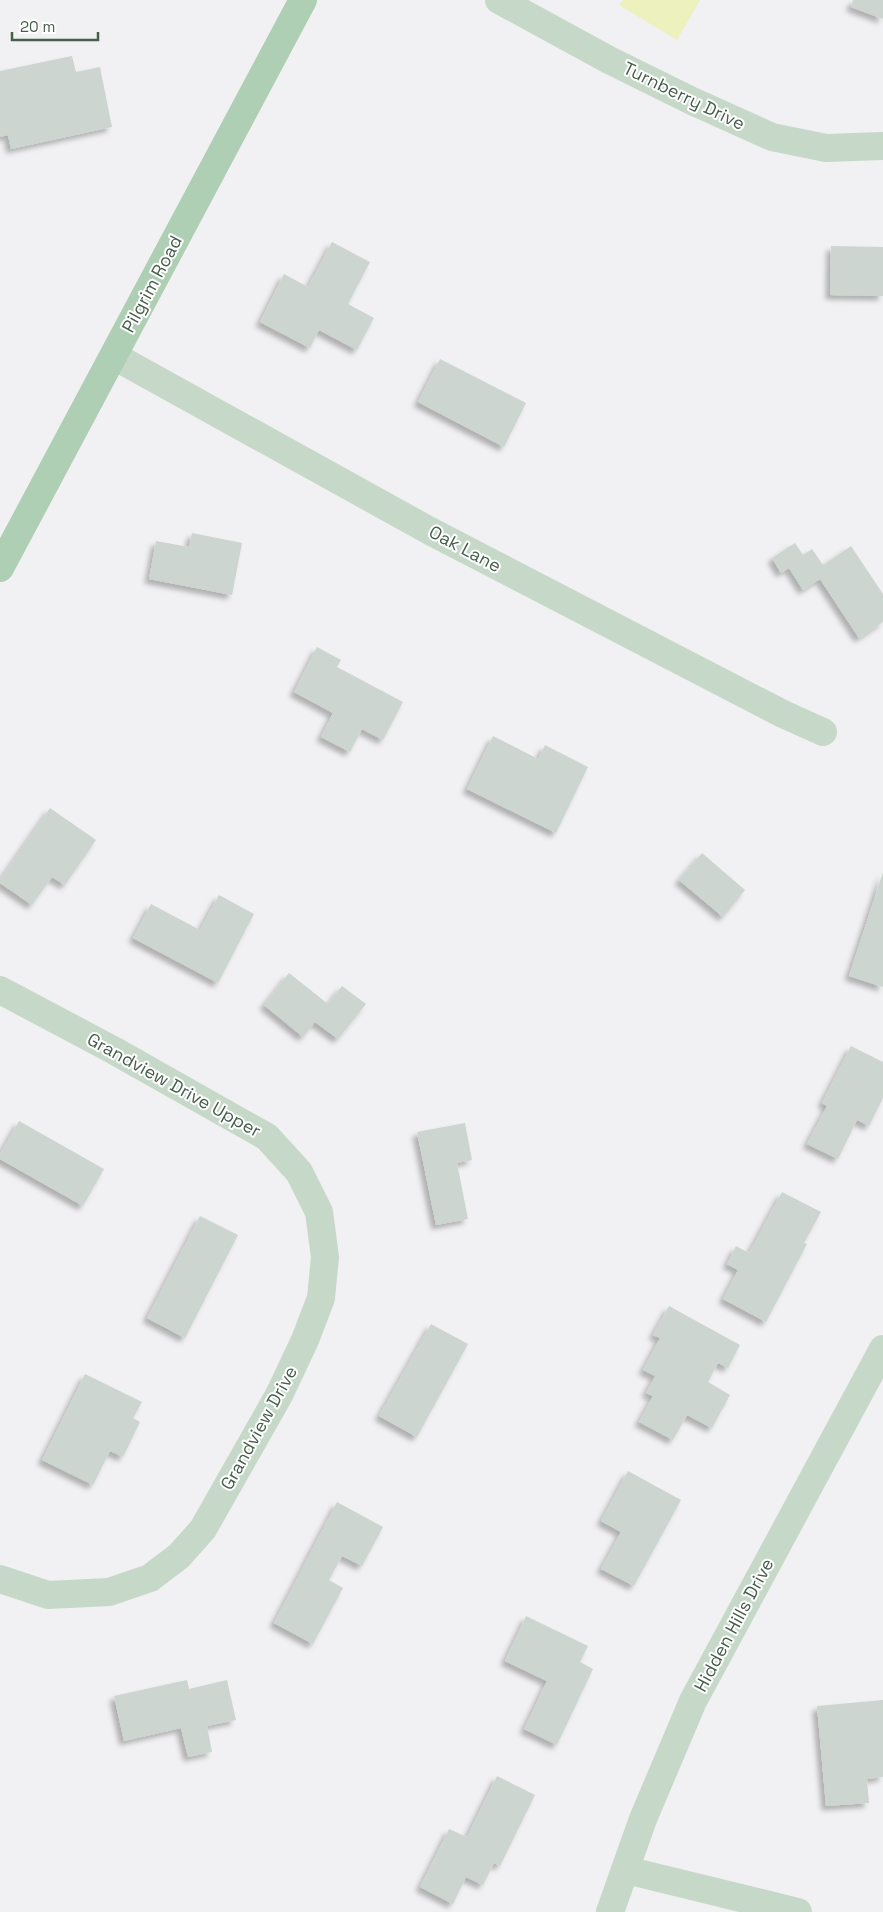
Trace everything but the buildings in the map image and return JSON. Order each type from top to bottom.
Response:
[{"type":"main road","name":"Pilgrim Road","points":[[0,568],[304,0]]},
{"type":"street","name":"Turnberry Drive","points":[[499,0],[609,60],[692,102],[772,137],[826,148],[883,146]]},
{"type":"street","name":"Oak Lane","points":[[114,356],[430,531],[784,714],[823,732]]},
{"type":"street","name":"Grandview Drive Upper","points":[[0,990],[113,1050],[266,1137],[299,1172],[319,1212]]},
{"type":"street","name":"Grandview Drive","points":[[0,1579],[48,1595],[109,1592],[150,1578],[179,1556],[197,1536],[279,1395],[305,1340],[321,1298],[325,1257],[319,1212]]},
{"type":"street","name":"Hidden Hills Drive","points":[[610,1912],[662,1770],[693,1701],[883,1349]]},
{"type":"street","points":[[626,1870],[798,1912]]},
{"type":"green space","points":[[623,0],[700,0],[677,40],[619,5]]}]
